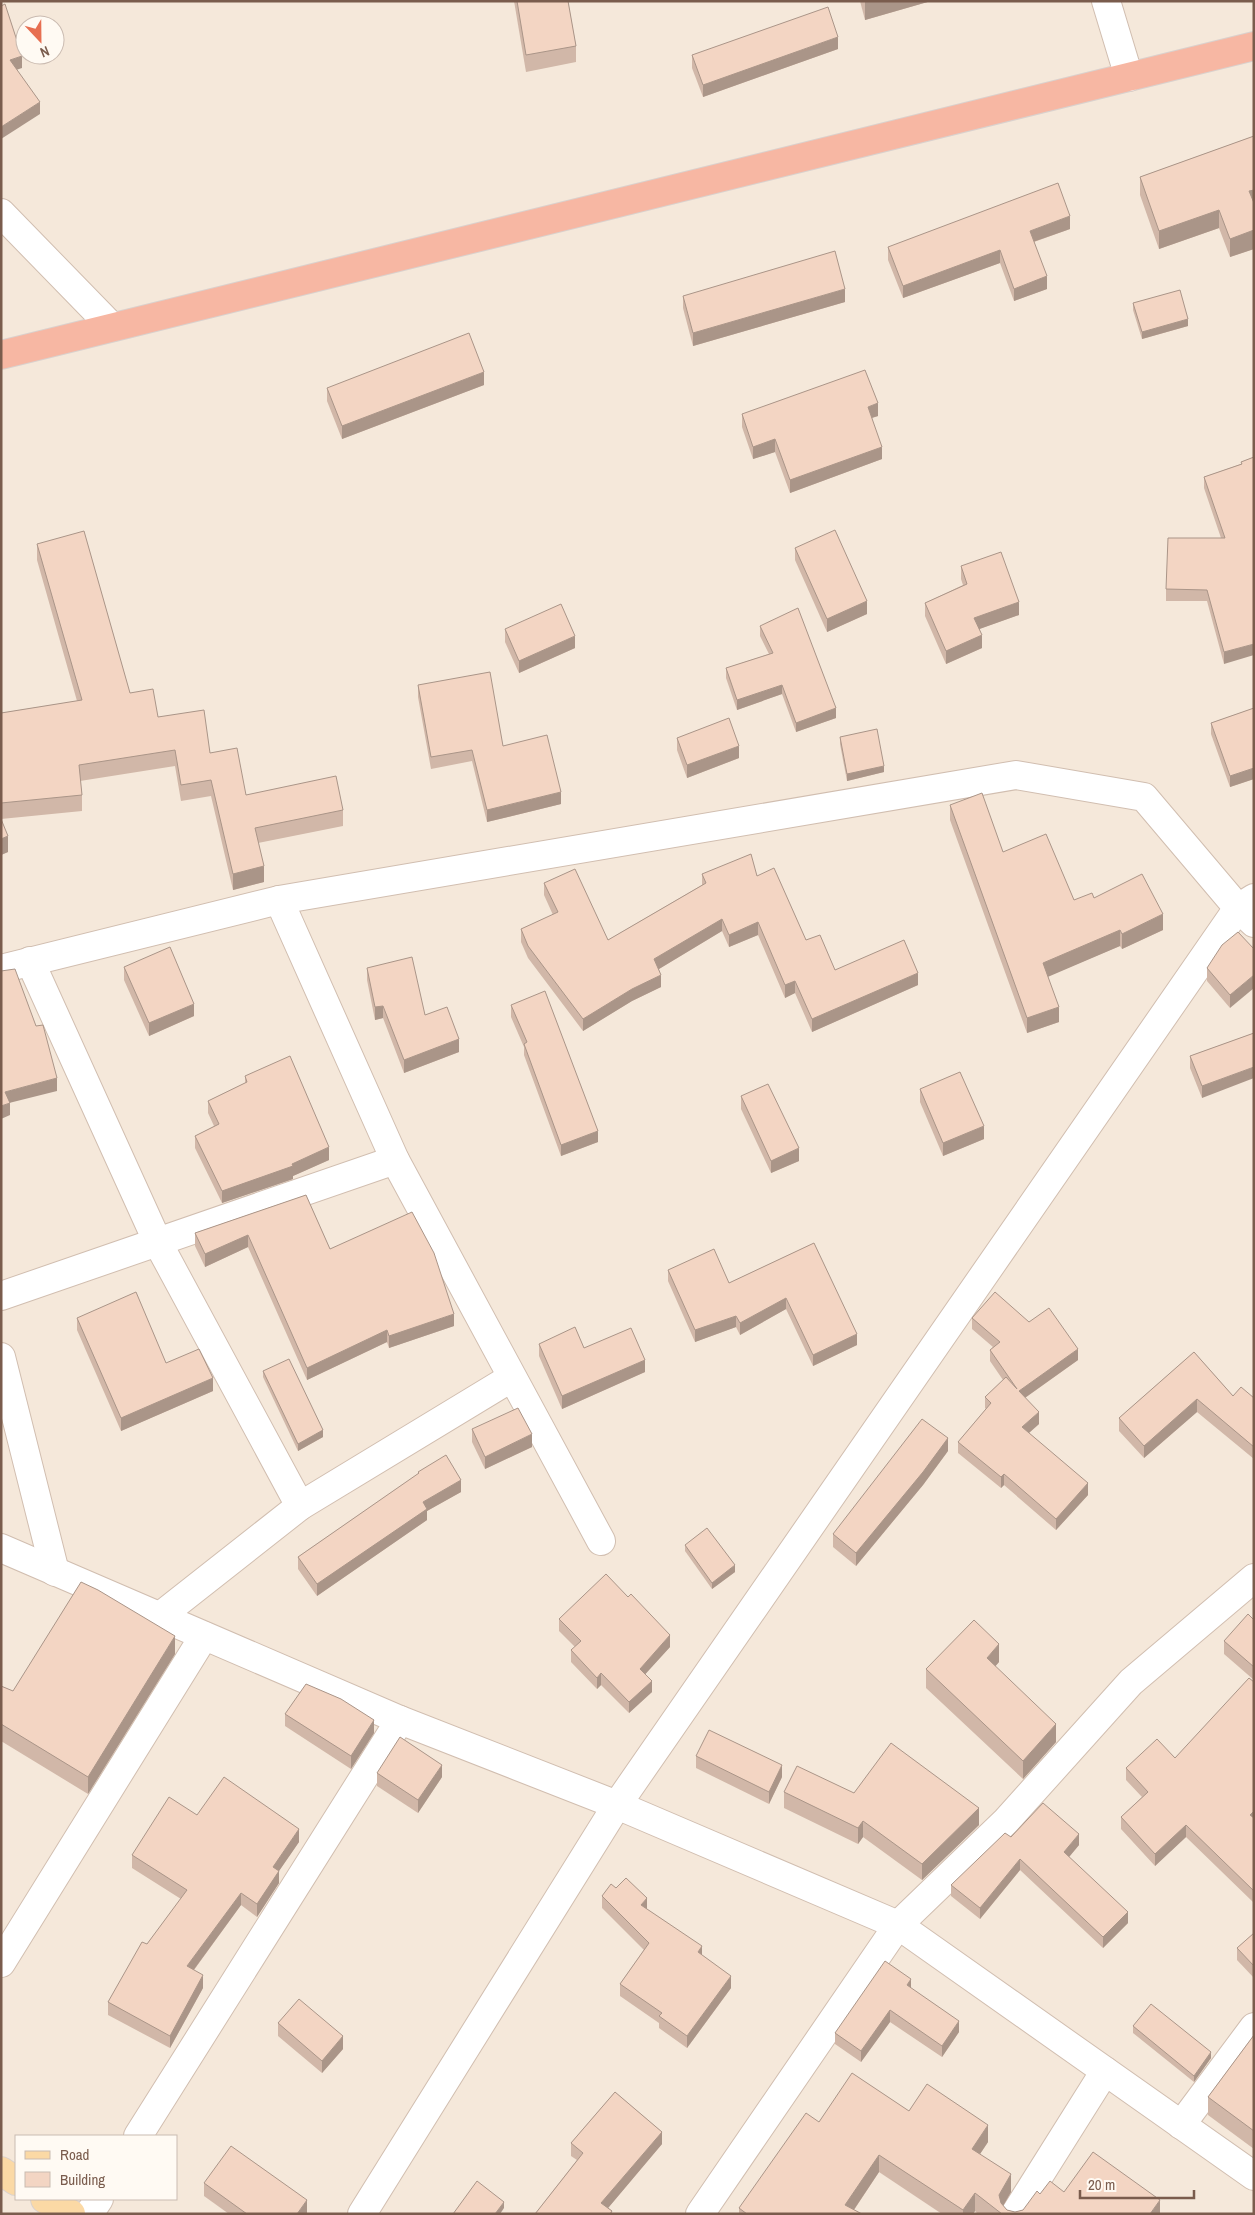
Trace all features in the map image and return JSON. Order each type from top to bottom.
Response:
[{"type":"highway","points":[[1,355],[1254,46]]},
{"type":"main road","points":[[1,2171],[15,2180]]},
{"type":"main road","points":[[47,2200],[71,2214]]},
{"type":"street","points":[[1106,1],[1129,76]]},
{"type":"street","points":[[1,214],[112,327]]},
{"type":"street","points":[[1,969],[279,900],[1016,775],[1144,797],[1249,910],[617,1805],[362,2214]]},
{"type":"street","points":[[279,900],[395,1160],[511,1378],[601,1541]]},
{"type":"street","points":[[30,961],[158,1243],[300,1506]]},
{"type":"street","points":[[1,1296],[395,1160]]},
{"type":"street","points":[[1,1357],[55,1572]]},
{"type":"street","points":[[159,1617],[300,1506],[511,1378]]},
{"type":"street","points":[[1,1548],[400,1720],[617,1805],[898,1924],[1254,2176]]},
{"type":"street","points":[[700,2214],[898,1924],[1006,1821],[1131,1682],[1254,1578]]},
{"type":"street","points":[[1,1963],[204,1636]]},
{"type":"street","points":[[139,2135],[400,1720]]},
{"type":"street","points":[[1181,2125],[1254,2027]]},
{"type":"street","points":[[1015,2214],[1105,2071]]},
{"type":"street","points":[[89,2214],[97,2200]]},
{"type":"shaded area","points":[[1,1],[1254,1],[1254,2214],[1,2214]]},
{"type":"building","points":[[517,1],[568,1],[576,46],[526,55]]},
{"type":"building","points":[[5,4],[15,35],[15,58],[10,60],[40,102],[1,127],[1,6]]},
{"type":"building","points":[[828,7],[838,37],[703,85],[692,55]]},
{"type":"building","points":[[1254,136],[1254,190],[1249,191],[1254,203],[1254,230],[1230,239],[1219,210],[1159,231],[1140,177]]},
{"type":"building","points":[[1058,183],[1070,216],[1030,231],[1047,276],[1014,289],[1000,250],[903,286],[888,247]]},
{"type":"building","points":[[835,251],[845,289],[693,333],[683,296]]},
{"type":"building","points":[[1180,290],[1188,319],[1142,332],[1133,303]]},
{"type":"building","points":[[469,333],[484,372],[342,426],[327,388]]},
{"type":"building","points":[[865,370],[878,403],[868,407],[882,447],[790,480],[775,439],[753,447],[742,414]]},
{"type":"building","points":[[1254,457],[1254,644],[1224,652],[1207,590],[1166,589],[1168,538],[1225,538],[1204,477],[1242,464],[1241,462]]},
{"type":"building","points":[[835,530],[867,601],[827,619],[795,548]]},
{"type":"building","points":[[84,531],[130,693],[153,689],[158,717],[204,710],[210,753],[237,748],[246,795],[336,776],[343,810],[255,828],[264,866],[233,874],[211,780],[181,785],[175,750],[79,765],[82,795],[1,803],[1,713],[82,700],[37,544]]},
{"type":"building","points":[[1001,552],[1019,602],[974,618],[982,635],[946,651],[925,603],[967,584],[961,566]]},
{"type":"building","points":[[561,604],[575,636],[519,661],[505,629]]},
{"type":"building","points":[[798,608],[836,708],[796,723],[782,685],[737,700],[726,668],[773,653],[760,626]]},
{"type":"building","points":[[490,672],[503,746],[547,735],[561,792],[487,810],[472,750],[431,757],[418,685]]},
{"type":"building","points":[[1254,708],[1254,768],[1230,776],[1211,723]]},
{"type":"building","points":[[729,718],[739,746],[687,765],[677,738]]},
{"type":"building","points":[[877,729],[884,766],[847,774],[840,737]]},
{"type":"building","points":[[982,793],[1003,852],[1046,834],[1074,900],[1092,893],[1094,898],[1142,874],[1163,914],[1122,934],[1120,930],[1043,963],[1059,1007],[1027,1018],[950,805]]},
{"type":"building","points":[[1,819],[8,836],[1,839]]},
{"type":"building","points":[[751,854],[757,876],[774,868],[806,940],[820,935],[835,970],[904,940],[918,973],[812,1019],[795,981],[785,985],[758,922],[729,935],[722,919],[654,959],[661,975],[632,989],[583,1019],[528,946],[521,929],[558,912],[544,883],[575,869],[608,940],[706,883],[702,874]]},
{"type":"building","points":[[1238,932],[1254,949],[1254,975],[1230,995],[1207,968],[1222,945]]},
{"type":"building","points":[[170,947],[194,1004],[149,1023],[124,967]]},
{"type":"building","points":[[412,957],[425,1015],[447,1007],[459,1039],[404,1060],[383,1006],[375,1007],[367,968]]},
{"type":"building","points":[[15,969],[36,1026],[43,1025],[57,1078],[5,1092],[10,1103],[1,1106],[1,971]]},
{"type":"building","points":[[545,991],[598,1131],[561,1145],[524,1044],[527,1042],[511,1005]]},
{"type":"building","points":[[1254,1033],[1254,1067],[1202,1086],[1190,1056]]},
{"type":"building","points":[[290,1056],[329,1147],[292,1164],[293,1166],[222,1191],[195,1136],[219,1124],[208,1101],[247,1082],[245,1076]]},
{"type":"building","points":[[960,1072],[984,1126],[943,1143],[920,1089]]},
{"type":"building","points":[[768,1084],[799,1148],[771,1161],[741,1096]]},
{"type":"building","points":[[306,1195],[330,1249],[412,1212],[434,1253],[454,1314],[389,1336],[387,1330],[307,1368],[248,1235],[205,1254],[195,1233]]},
{"type":"building","points":[[814,1243],[857,1334],[813,1355],[786,1298],[740,1323],[736,1316],[695,1330],[668,1270],[714,1249],[729,1283]]},
{"type":"building","points":[[136,1292],[166,1363],[199,1349],[213,1378],[121,1418],[77,1318]]},
{"type":"building","points":[[995,1292],[1029,1322],[1049,1308],[1078,1349],[1019,1391],[1039,1412],[1022,1427],[1088,1483],[1056,1519],[1004,1474],[1001,1477],[958,1442],[991,1403],[985,1397],[1006,1377],[1017,1389],[990,1350],[1000,1342],[972,1318]]},
{"type":"building","points":[[575,1327],[584,1348],[631,1328],[645,1360],[562,1396],[539,1344]]},
{"type":"building","points":[[1194,1352],[1233,1396],[1241,1387],[1254,1398],[1254,1447],[1197,1399],[1144,1446],[1119,1418]]},
{"type":"building","points":[[289,1359],[323,1430],[298,1444],[263,1371]]},
{"type":"building","points":[[518,1408],[532,1434],[485,1457],[472,1429]]},
{"type":"building","points":[[922,1419],[948,1438],[923,1472],[856,1553],[833,1534]]},
{"type":"building","points":[[446,1455],[461,1480],[423,1502],[427,1509],[317,1584],[298,1557],[418,1472]]},
{"type":"building","points":[[707,1528],[735,1565],[712,1583],[685,1545]]},
{"type":"building","points":[[606,1574],[628,1597],[631,1594],[670,1635],[640,1669],[652,1681],[629,1702],[601,1673],[597,1678],[571,1650],[581,1641],[559,1619]]},
{"type":"building","points":[[81,1582],[98,1590],[175,1636],[88,1777],[1,1724],[1,1686],[13,1691]]},
{"type":"building","points":[[1248,1614],[1254,1620],[1254,1667],[1224,1641]]},
{"type":"building","points":[[974,1620],[999,1644],[987,1658],[1056,1724],[1023,1761],[926,1669]]},
{"type":"building","points":[[1249,1678],[1254,1682],[1254,1811],[1250,1815],[1254,1818],[1254,1891],[1186,1825],[1155,1854],[1121,1817],[1148,1792],[1126,1768],[1157,1739],[1175,1758]]},
{"type":"building","points":[[306,1684],[341,1699],[374,1720],[351,1756],[285,1714]]},
{"type":"building","points":[[709,1730],[782,1765],[769,1792],[696,1756]]},
{"type":"building","points":[[400,1737],[442,1765],[418,1800],[377,1773]]},
{"type":"building","points":[[891,1743],[979,1808],[922,1864],[863,1821],[858,1828],[784,1792],[797,1766],[854,1793]]},
{"type":"building","points":[[224,1777],[299,1829],[273,1867],[279,1871],[257,1904],[241,1893],[187,1966],[203,1975],[170,2036],[108,2002],[142,1942],[147,1944],[187,1890],[132,1855],[169,1797],[197,1815]]},
{"type":"building","points":[[1043,1803],[1079,1834],[1064,1852],[1128,1912],[1103,1937],[1020,1859],[980,1908],[951,1885],[1005,1833],[1011,1837]]},
{"type":"building","points":[[626,1878],[647,1898],[641,1905],[702,1946],[698,1952],[731,1976],[687,2036],[659,2016],[662,2013],[620,1984],[649,1943],[602,1896],[611,1884],[616,1888]]},
{"type":"building","points":[[1254,1933],[1254,1966],[1237,1948]]},
{"type":"building","points":[[885,1961],[911,1979],[907,1985],[959,2021],[942,2046],[890,2010],[861,2051],[835,2033]]},
{"type":"building","points":[[299,1999],[343,2036],[322,2061],[278,2023]]},
{"type":"building","points":[[1151,2004],[1211,2052],[1194,2076],[1133,2026]]},
{"type":"building","points":[[1254,2035],[1254,2131],[1208,2097]]},
{"type":"building","points":[[852,2073],[909,2111],[927,2084],[988,2125],[972,2149],[1011,2174],[999,2195],[1001,2203],[1007,2210],[1015,2212],[1023,2210],[1037,2191],[1040,2194],[1050,2181],[1064,2192],[1093,2152],[1160,2200],[1150,2214],[1002,2214],[975,2193],[963,2210],[879,2155],[845,2205],[862,2214],[747,2214],[739,2208],[806,2113],[819,2122]]},
{"type":"building","points":[[615,2092],[662,2132],[601,2203],[612,2211],[610,2214],[535,2214],[583,2153],[571,2143]]},
{"type":"building","points":[[231,2146],[307,2200],[297,2214],[247,2214],[204,2183]]},
{"type":"building","points":[[477,2181],[504,2202],[495,2214],[453,2214]]}]
